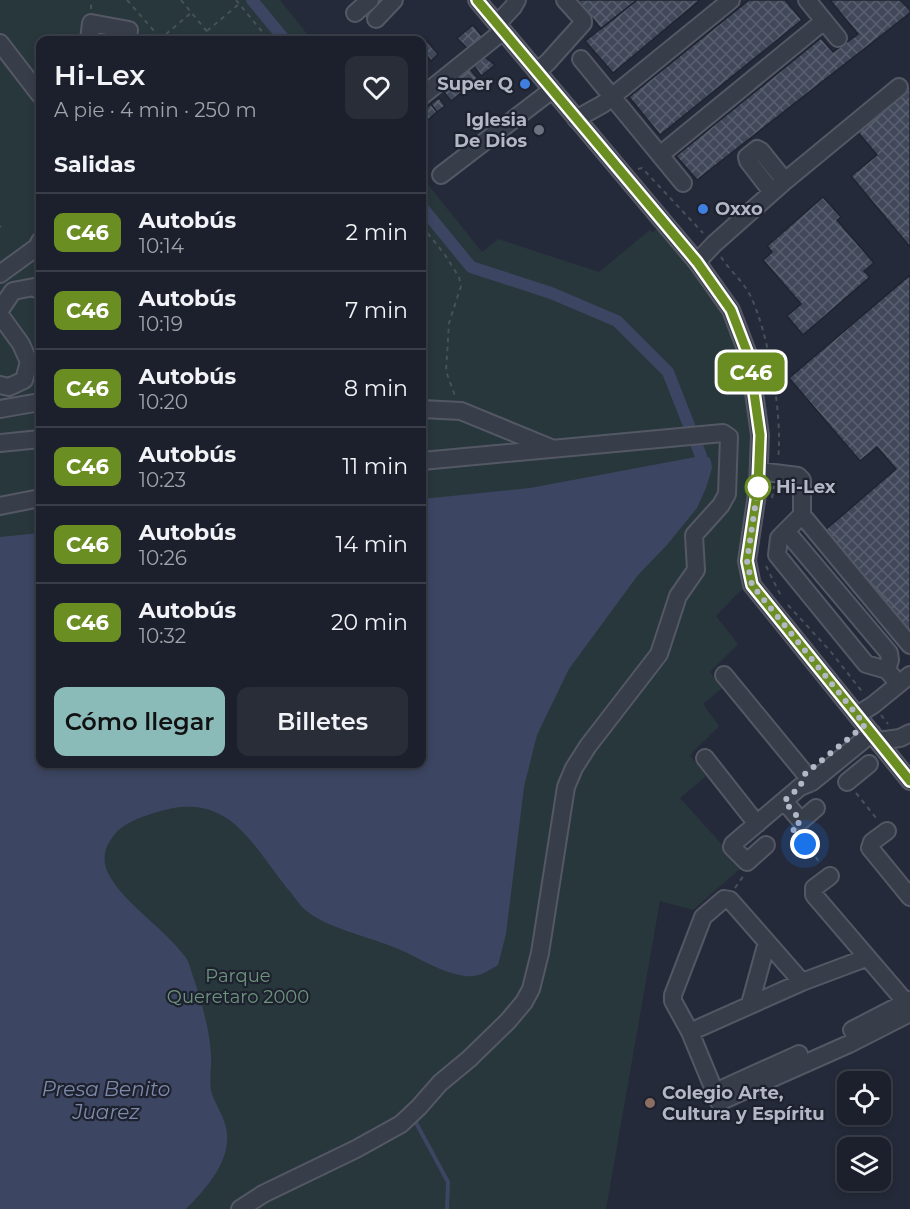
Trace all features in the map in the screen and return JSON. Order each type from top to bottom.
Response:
[{"type":"street","points":[[355,13],[370,0]]},
{"type":"street","points":[[376,19],[394,0]]},
{"type":"street","points":[[477,0],[697,262],[731,310],[749,357],[760,435],[759,471],[747,561],[752,585],[868,728],[909,773]]},
{"type":"street","points":[[426,93],[473,54],[500,27],[517,0]]},
{"type":"street","points":[[537,72],[583,23],[583,20],[565,0]]},
{"type":"street","points":[[576,119],[612,97],[731,0]]},
{"type":"street","points":[[807,0],[838,38]]},
{"type":"street","points":[[660,155],[824,21]]},
{"type":"street","points":[[89,36],[91,23],[129,30],[128,36]]},
{"type":"street","points":[[0,43],[36,90]]},
{"type":"street","points":[[426,80],[453,57],[460,54],[473,54]]},
{"type":"street","points":[[580,59],[683,183]]},
{"type":"street","points":[[697,262],[772,192],[899,87]]},
{"type":"street","points":[[441,175],[552,90]]},
{"type":"street","points":[[772,192],[748,161],[747,156],[757,149],[761,151],[785,181]]},
{"type":"street","points":[[0,274],[36,248]]},
{"type":"street","points":[[0,310],[13,291],[36,288]]},
{"type":"street","points":[[0,315],[21,344],[29,362],[24,380],[9,387],[0,385]]},
{"type":"street","points":[[21,344],[36,357]]},
{"type":"street","points":[[0,409],[36,403]]},
{"type":"street","points":[[426,409],[461,411],[554,449]]},
{"type":"street","points":[[240,1209],[263,1194],[356,1149],[401,1124],[524,1002],[531,989],[540,953],[566,787],[574,768],[588,746],[659,654],[678,596],[695,573],[695,532],[721,505],[726,494],[729,437],[723,433],[426,461]]},
{"type":"street","points":[[0,443],[36,439]]},
{"type":"street","points":[[759,471],[798,476],[802,480],[802,515],[910,645]]},
{"type":"street","points":[[0,506],[36,499]]},
{"type":"street","points":[[802,515],[779,538],[777,555],[866,664],[887,670],[904,679],[876,703],[868,728],[837,761],[806,781]]},
{"type":"street","points":[[786,531],[889,653],[890,660],[887,670]]},
{"type":"street","points":[[724,675],[806,781]]},
{"type":"street","points":[[868,728],[900,738],[910,733]]},
{"type":"street","points":[[766,845],[747,862],[732,845],[868,728]]},
{"type":"street","points":[[705,758],[757,824]]},
{"type":"street","points":[[837,761],[849,780],[869,764]]},
{"type":"street","points":[[784,801],[797,824],[816,808]]},
{"type":"street","points":[[887,831],[872,842],[870,848],[910,897]]},
{"type":"street","points":[[802,982],[727,898],[703,917],[673,995],[673,1001],[690,1032],[717,1097],[848,1039],[909,1005],[866,958],[814,895],[814,888],[830,876]]},
{"type":"street","points":[[750,1004],[767,942]]},
{"type":"street","points":[[690,1032],[802,982],[866,958]]},
{"type":"path","points":[[127,0],[157,36]]},
{"type":"path","points":[[181,0],[210,36]]},
{"type":"path","points":[[236,0],[266,36]]},
{"type":"path","points":[[207,32],[239,4]]},
{"type":"path","points":[[165,36],[192,13]]},
{"type":"path","points":[[426,231],[445,255],[459,277],[461,286],[449,323],[447,371],[461,411]]},
{"type":"path","points":[[849,780],[887,831]]},
{"type":"path","points":[[797,824],[830,876]]},
{"type":"path","points":[[727,898],[748,869],[747,862]]},
{"type":"green space","name":"Parque Queretaro 2000","points":[[0,0],[280,0],[309,36],[36,36],[36,768],[426,768],[426,182],[482,252],[498,239],[599,272],[650,230],[652,233],[663,224],[699,261],[749,357],[760,435],[752,585],[738,593],[716,616],[738,644],[710,672],[722,688],[703,704],[719,726],[690,755],[706,776],[680,798],[742,867],[693,910],[660,901],[606,1209],[0,1209]]},
{"type":"water","name":"Presa Benito Juarez","points":[[701,456],[709,457],[712,468],[697,508],[667,545],[638,575],[569,669],[537,735],[524,787],[506,934],[498,965],[483,974],[474,976],[456,974],[323,921],[303,908],[247,836],[217,813],[200,808],[179,807],[135,820],[119,830],[108,844],[105,855],[107,871],[123,894],[167,936],[189,963],[209,1034],[211,1090],[226,1127],[226,1150],[210,1182],[186,1209],[0,1209],[0,537],[36,533],[36,768],[426,768],[426,499],[530,488]]},
{"type":"building","points":[[578,0],[637,0],[601,29]]},
{"type":"building","points":[[637,0],[700,0],[613,73],[585,41]]},
{"type":"building","points":[[749,0],[785,0],[802,20],[660,135],[629,97]]},
{"type":"building","points":[[830,0],[900,0],[910,10],[910,13],[697,180],[676,156],[821,38],[833,52],[858,34]]},
{"type":"building","points":[[473,25],[485,40],[471,52],[457,38]]},
{"type":"building","points":[[426,40],[438,54],[431,61],[426,54]]},
{"type":"building","points":[[485,57],[495,65],[481,76],[474,66]]},
{"type":"building","points":[[470,69],[478,79],[451,101],[443,91]]},
{"type":"building","points":[[910,86],[910,247],[851,176],[877,155],[856,130]]},
{"type":"building","points":[[439,98],[445,106],[437,112],[431,104]]},
{"type":"building","points":[[431,104],[437,112],[426,122],[426,109]]},
{"type":"building","points":[[823,197],[841,217],[837,220],[874,263],[864,271],[870,277],[803,335],[787,316],[801,304],[763,260],[772,252],[767,246]]},
{"type":"building","points":[[910,275],[910,633],[824,531],[896,469],[877,447],[860,461],[789,378]]},
{"type":"waterway","points":[[252,0],[282,36]]},
{"type":"waterway","points":[[426,212],[471,267],[551,293],[617,321],[668,372],[701,456]]},
{"type":"waterway","points":[[414,1119],[448,1182],[447,1209]]},
{"type":"bus line","name":"C46","points":[[477,0],[697,262],[731,310],[749,357],[760,435],[758,487],[747,561],[752,585],[910,781]]},
{"type":"place","name":"Super Q","points":[[525,84]]},
{"type":"place","name":"Iglesia De Dios","points":[[539,130]]},
{"type":"place","name":"Oxxo","points":[[703,209]]},
{"type":"place","name":"Hi-Lex","points":[[758,487]]},
{"type":"place","name":"Colegio Arte, Cultura y Espíritu","points":[[650,1103]]},
{"type":"route","points":[[758,487],[747,561],[752,585],[865,725],[805,774],[800,787],[784,801],[801,821],[792,828],[805,844]]}]
